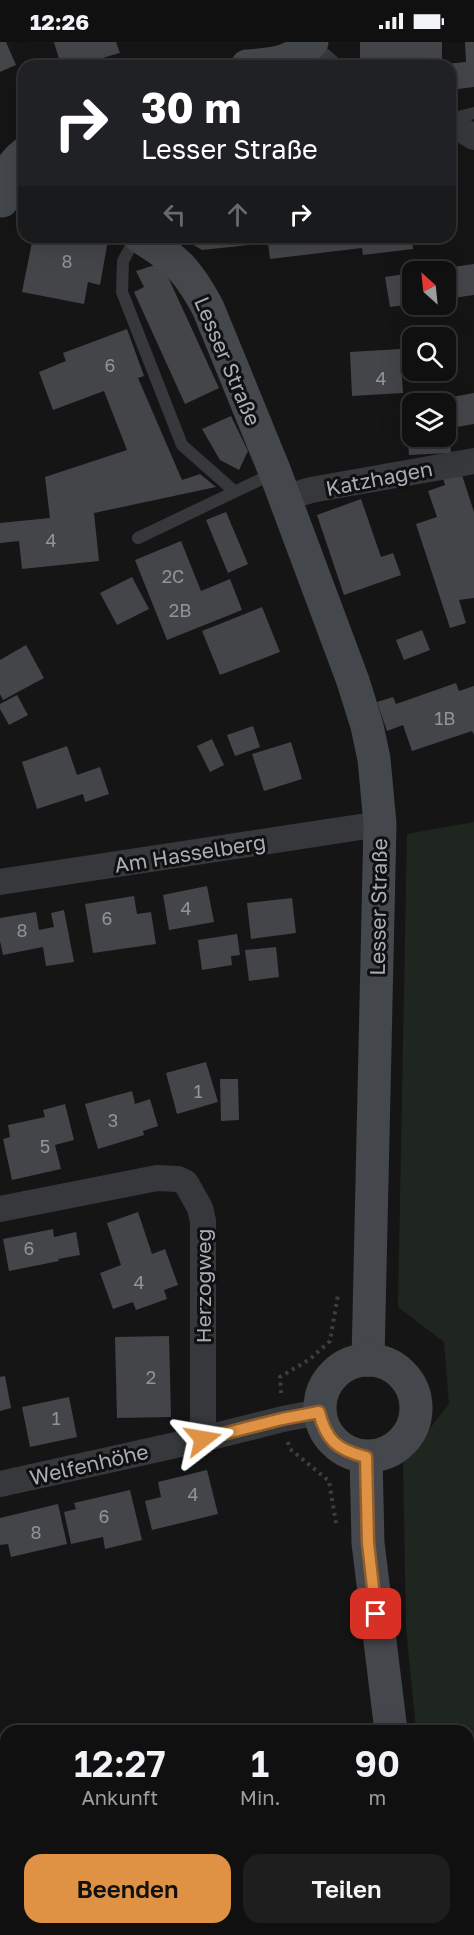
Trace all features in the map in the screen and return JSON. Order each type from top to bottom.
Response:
[{"type":"street","points":[[288,60],[316,52]]},
{"type":"street","points":[[456,125],[474,137]]},
{"type":"street","points":[[6,194],[10,169],[18,160]]},
{"type":"street","name":"Lesser Straße","points":[[148,243],[170,256],[184,268],[208,308],[280,485],[336,633],[367,726],[374,759],[380,824],[369,1360]]},
{"type":"street","name":"Katzhagen","points":[[280,485],[311,490],[474,461]]},
{"type":"street","name":"Am Hasselberg","points":[[0,882],[380,824]]},
{"type":"street","name":"Herzogweg","points":[[0,1209],[144,1179],[178,1179],[186,1183],[200,1208],[203,1221],[203,1439]]},
{"type":"street","points":[[369,1360],[387,1364],[403,1375],[413,1391],[416,1410],[412,1428],[401,1444],[385,1454],[366,1457],[348,1453],[334,1443],[324,1429],[319,1412],[322,1392],[333,1375],[349,1364],[369,1360]]},
{"type":"street","name":"Welfenhöhe","points":[[0,1484],[319,1412]]},
{"type":"street","points":[[366,1457],[368,1543],[390,1725]]},
{"type":"lane","points":[[456,119],[474,112]]},
{"type":"lane","points":[[134,243],[123,261],[122,292],[173,423],[182,445],[234,491]]},
{"type":"lane","points":[[138,538],[234,491],[280,485]]},
{"type":"shaded area","points":[[474,822],[474,1725],[415,1725],[406,1627],[403,1463],[449,1404],[444,1342],[398,1307],[407,834]]},
{"type":"building","points":[[0,42],[6,42],[16,65],[0,72]]},
{"type":"building","points":[[54,42],[116,42],[120,53],[95,60],[59,60]]},
{"type":"building","points":[[360,42],[442,42],[442,60],[360,60]]},
{"type":"building","points":[[465,42],[474,42],[474,87],[456,89],[456,63],[466,62]]},
{"type":"building","points":[[32,243],[107,243],[100,285],[88,282],[84,304],[22,292]]},
{"type":"building","points":[[190,243],[268,243],[202,250]]},
{"type":"building","points":[[268,243],[412,243],[413,249],[363,255],[362,248],[270,259]]},
{"type":"building","points":[[474,264],[474,295],[456,298],[456,267]]},
{"type":"building","points":[[155,265],[168,277],[219,388],[185,404],[134,292],[144,287],[136,271]]},
{"type":"building","points":[[402,274],[402,305],[390,307],[385,277]]},
{"type":"building","points":[[127,329],[144,376],[138,378],[182,480],[200,474],[216,487],[94,513],[99,561],[22,569],[19,541],[0,543],[0,523],[50,518],[45,477],[127,450],[104,391],[53,410],[39,372],[66,361],[63,353]]},
{"type":"building","points":[[400,349],[403,393],[352,396],[350,352]]},
{"type":"building","points":[[446,391],[446,393],[419,393]]},
{"type":"building","points":[[474,393],[474,424],[457,427],[456,396]]},
{"type":"building","points":[[231,416],[248,451],[239,470],[220,460],[202,429]]},
{"type":"building","points":[[408,447],[451,447],[451,453],[409,455]]},
{"type":"building","points":[[460,469],[474,512],[474,598],[459,600],[466,623],[450,628],[416,524],[437,517],[428,491],[445,485],[442,475]]},
{"type":"building","points":[[361,499],[381,557],[393,553],[401,575],[344,595],[317,515]]},
{"type":"building","points":[[226,512],[248,564],[228,573],[206,520]]},
{"type":"building","points":[[181,541],[201,591],[230,579],[242,610],[167,640],[135,560]]},
{"type":"building","points":[[132,577],[149,609],[117,625],[100,593]]},
{"type":"building","points":[[262,607],[280,652],[220,675],[202,631]]},
{"type":"building","points":[[422,630],[430,650],[404,660],[396,640]]},
{"type":"building","points":[[26,645],[44,678],[3,700],[0,694],[0,660]]},
{"type":"building","points":[[456,683],[459,691],[474,686],[474,735],[472,731],[412,751],[403,725],[387,731],[377,702],[393,697],[396,704]]},
{"type":"building","points":[[17,695],[28,715],[9,725],[0,709],[0,704]]},
{"type":"building","points":[[253,726],[260,747],[235,756],[227,735]]},
{"type":"building","points":[[212,739],[224,765],[210,772],[197,746]]},
{"type":"building","points":[[291,742],[302,779],[264,791],[252,754]]},
{"type":"building","points":[[67,746],[77,775],[100,767],[109,794],[85,802],[83,794],[37,809],[22,762]]},
{"type":"building","points":[[207,886],[214,922],[169,930],[163,895]]},
{"type":"building","points":[[134,896],[137,914],[151,912],[156,944],[93,953],[85,904]]},
{"type":"building","points":[[292,898],[296,933],[251,939],[247,903]]},
{"type":"building","points":[[64,910],[74,962],[46,966],[43,947],[3,955],[0,941],[0,918],[36,912],[39,930],[54,927],[51,913]]},
{"type":"building","points":[[237,934],[240,955],[231,956],[232,965],[202,970],[198,940]]},
{"type":"building","points":[[276,947],[279,977],[249,981],[245,950]]},
{"type":"building","points":[[206,1062],[218,1102],[177,1114],[166,1073]]},
{"type":"building","points":[[220,1079],[238,1079],[239,1120],[221,1121]]},
{"type":"building","points":[[132,1091],[135,1104],[150,1099],[158,1126],[143,1131],[144,1135],[98,1149],[85,1104]]},
{"type":"building","points":[[65,1104],[74,1140],[55,1145],[61,1169],[12,1180],[3,1139],[10,1137],[8,1125],[45,1117],[43,1110]]},
{"type":"building","points":[[138,1212],[152,1254],[165,1249],[178,1285],[164,1290],[167,1299],[136,1310],[133,1302],[113,1309],[100,1273],[121,1265],[107,1223]]},
{"type":"building","points":[[53,1229],[54,1237],[76,1232],[80,1255],[9,1271],[3,1239]]},
{"type":"building","points":[[169,1336],[171,1417],[117,1418],[115,1337]]},
{"type":"building","points":[[5,1376],[11,1408],[0,1411],[0,1377]]},
{"type":"building","points":[[69,1397],[77,1437],[30,1447],[22,1407]]},
{"type":"building","points":[[207,1470],[218,1514],[152,1530],[145,1501],[161,1497],[158,1482]]},
{"type":"building","points":[[130,1490],[142,1540],[105,1549],[103,1537],[71,1544],[64,1512],[76,1509],[74,1503]]},
{"type":"building","points":[[58,1504],[67,1544],[11,1557],[8,1544],[0,1545],[0,1518]]},
{"type":"route","points":[[203,1439],[319,1412],[324,1429],[334,1443],[348,1453],[366,1457],[368,1543],[376,1614]]}]
